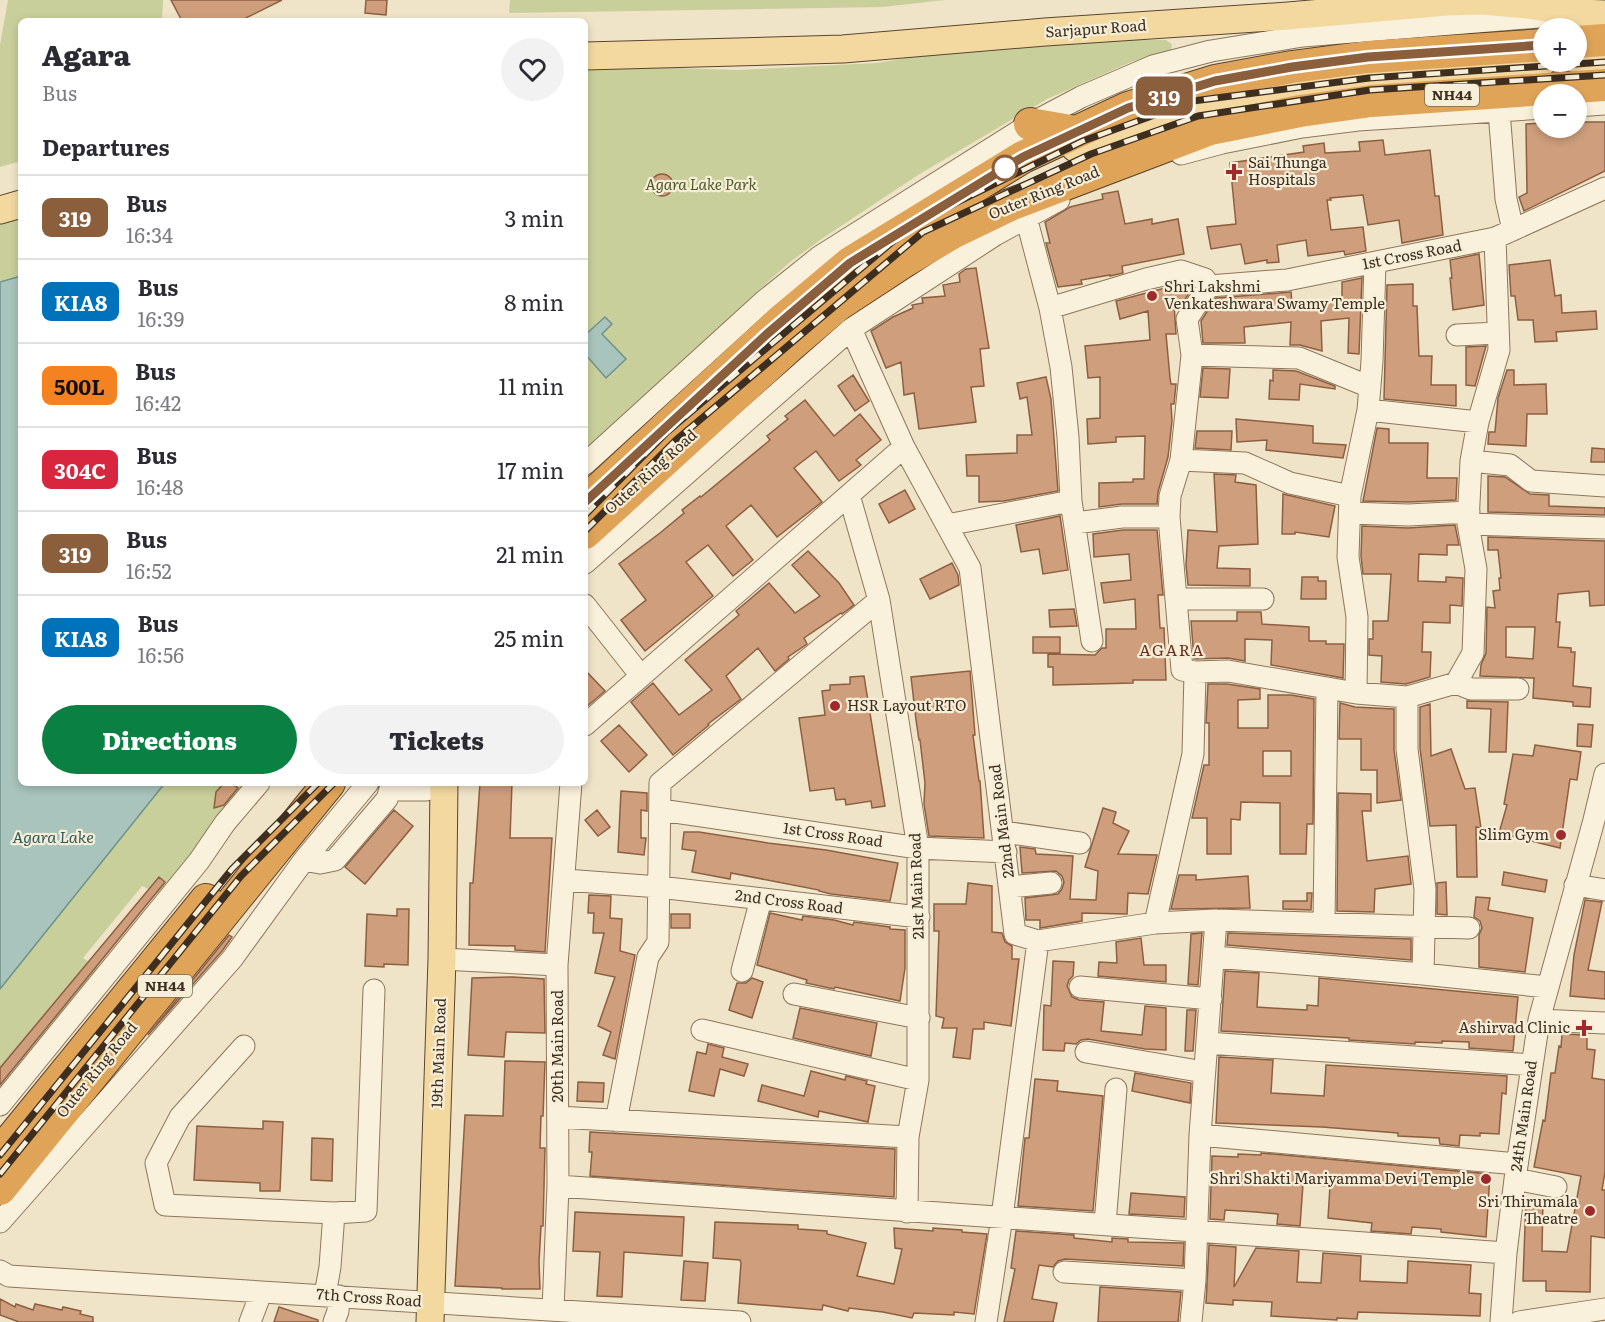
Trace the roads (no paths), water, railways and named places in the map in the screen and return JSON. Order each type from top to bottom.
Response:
[{"type":"highway","points":[[1592,20],[1605,40]]},
{"type":"highway","name":"Outer Ring Road","points":[[588,499],[782,320],[850,263],[1023,157],[1128,108],[1215,81],[1292,67],[1368,57],[1533,46]]},
{"type":"highway","name":"Outer Ring Road","points":[[588,530],[839,304],[954,232],[1018,211],[1210,129],[1371,100],[1605,85]]},
{"type":"highway","points":[[1030,124],[1076,132]]},
{"type":"highway","name":"Outer Ring Road","points":[[0,1153],[299,786]]},
{"type":"highway","name":"Outer Ring Road","points":[[0,1189],[328,786]]},
{"type":"main road","name":"Sarjapur Road","points":[[588,39],[840,31],[1259,0]]},
{"type":"main road","name":"Sarjapur Road","points":[[588,56],[843,49],[1447,2],[1483,1],[1527,5],[1592,20]]},
{"type":"main road","points":[[1587,58],[1605,57]]},
{"type":"main road","name":"Outer Ring Road","points":[[1023,157],[1075,148],[1171,111],[1190,106],[1314,81],[1533,62]]},
{"type":"main road","points":[[0,191],[18,187]]},
{"type":"main road","points":[[0,210],[18,205]]},
{"type":"main road","name":"19th Main Road","points":[[431,1312],[442,959],[444,786]]},
{"type":"street","points":[[588,461],[764,302],[819,256],[1030,124],[1081,97],[1153,66],[1211,51],[1303,36],[1592,20]]},
{"type":"street","points":[[1587,106],[1605,105]]},
{"type":"street","points":[[588,560],[851,329],[1018,211],[1064,197],[1167,158],[1222,143],[1358,120],[1533,109]]},
{"type":"street","points":[[1456,683],[1473,653],[1476,568],[1469,518],[1471,461],[1478,422],[1498,350],[1506,199],[1498,111]]},
{"type":"street","name":"1st Cross Road","points":[[1209,286],[1287,280],[1504,234],[1605,188]]},
{"type":"street","points":[[1018,211],[1050,308],[1061,367],[1071,501],[1092,641]]},
{"type":"street","points":[[1356,693],[1357,617],[1348,557],[1350,505],[1368,410],[1374,263]]},
{"type":"street","points":[[1050,308],[1146,279],[1181,271],[1205,279],[1209,286],[1187,319],[1192,355],[1181,460],[1170,496],[1169,517],[1182,670],[1228,671],[1356,693],[1407,696],[1456,683],[1471,689],[1518,689]]},
{"type":"street","name":"22nd Main Road","points":[[851,329],[904,447],[970,568],[1015,934],[1038,941]]},
{"type":"street","points":[[1457,335],[1498,333]]},
{"type":"street","points":[[1192,355],[1299,358],[1370,387]]},
{"type":"street","points":[[1368,410],[1478,422]]},
{"type":"street","points":[[588,722],[904,447]]},
{"type":"street","points":[[1181,460],[1245,463],[1290,483],[1350,505],[1408,514],[1605,528]]},
{"type":"street","points":[[1471,461],[1510,465],[1531,481],[1605,486]]},
{"type":"street","name":"21st Main Road","points":[[849,495],[879,600],[918,848],[918,1080],[908,1137],[907,1212]]},
{"type":"street","points":[[947,525],[1071,501]]},
{"type":"street","points":[[1075,523],[1122,517],[1169,517]]},
{"type":"street","points":[[1176,599],[1263,599]]},
{"type":"street","points":[[616,1121],[648,957],[657,942],[660,783],[879,600]]},
{"type":"street","points":[[588,609],[641,676]]},
{"type":"street","points":[[1155,923],[1194,754],[1195,672]]},
{"type":"street","points":[[1324,923],[1327,688]]},
{"type":"street","points":[[1407,696],[1407,749],[1425,889],[1423,974]]},
{"type":"street","name":"24th Main Road","points":[[1501,1322],[1506,1253],[1516,1171],[1539,1020],[1575,885],[1600,821],[1605,774]]},
{"type":"street","points":[[0,1105],[199,861],[225,824],[257,786]]},
{"type":"street","points":[[0,1222],[232,959],[304,861],[366,786]]},
{"type":"street","points":[[304,861],[320,863],[335,861],[387,799],[391,786],[426,790],[440,786]]},
{"type":"street","name":"20th Main Road","points":[[553,1310],[558,1186],[557,965],[571,786]]},
{"type":"street","name":"1st Cross Road","points":[[661,810],[918,848],[1005,842],[1080,843]]},
{"type":"street","name":"2nd Cross Road","points":[[565,880],[658,887],[919,917]]},
{"type":"street","points":[[1010,887],[1051,883]]},
{"type":"street","points":[[1575,885],[1605,890]]},
{"type":"street","points":[[742,971],[761,898]]},
{"type":"street","points":[[1191,1322],[1195,1280],[1200,1135],[1216,920]]},
{"type":"street","points":[[986,1322],[1038,941],[1155,923],[1216,920],[1469,928]]},
{"type":"street","points":[[1214,957],[1423,974],[1547,987]]},
{"type":"street","points":[[442,959],[557,965]]},
{"type":"street","points":[[1080,987],[1211,999]]},
{"type":"street","points":[[244,1046],[180,1117],[156,1163],[165,1205],[334,1213],[366,1211],[374,990]]},
{"type":"street","points":[[794,994],[919,1018]]},
{"type":"street","points":[[1539,1020],[1605,1023]]},
{"type":"street","points":[[702,1030],[918,1080]]},
{"type":"street","points":[[1207,1043],[1532,1065]]},
{"type":"street","points":[[1086,1052],[1204,1072]]},
{"type":"street","points":[[1105,1224],[1116,1089]]},
{"type":"street","points":[[558,1117],[908,1137]]},
{"type":"street","points":[[1200,1135],[1516,1171],[1556,1187]]},
{"type":"street","points":[[558,1186],[1506,1253]]},
{"type":"street","points":[[334,1213],[330,1267],[332,1296],[338,1311],[334,1322]]},
{"type":"street","name":"7th Cross Road","points":[[0,1272],[9,1276],[332,1296],[431,1312],[553,1310],[740,1322]]},
{"type":"street","points":[[1064,1272],[1195,1280]]},
{"type":"street","points":[[250,1322],[261,1293]]},
{"type":"street","points":[[1520,1322],[1605,1309]]},
{"type":"water","name":"Agara Lake","points":[[18,277],[18,786],[163,786],[0,989],[0,282]]},
{"type":"water","points":[[605,317],[612,324],[602,334],[626,359],[606,378],[588,357],[588,332]]},
{"type":"railway","points":[[588,512],[667,432],[916,222],[1083,141],[1193,101],[1369,78],[1605,62]]},
{"type":"railway","points":[[588,528],[676,440],[923,232],[1091,154],[1198,116],[1370,90],[1605,75]]},
{"type":"railway","points":[[0,1155],[232,869],[315,786]]},
{"type":"railway","points":[[0,1174],[241,876],[331,786]]},
{"type":"place","name":"Sai Thunga Hospitals","points":[[1234,172]]},
{"type":"place","name":"Shri Lakshmi Venkateshwara Swamy Temple","points":[[1152,296]]},
{"type":"place","name":"HSR Layout RTO","points":[[835,706]]},
{"type":"place","name":"Slim Gym","points":[[1561,835]]},
{"type":"place","name":"Ashirvad Clinic","points":[[1584,1028]]},
{"type":"place","name":"Shri Shakti Mariyamma Devi Temple","points":[[1486,1179]]},
{"type":"place","name":"Sri Thirumala Theatre","points":[[1590,1211]]},
{"type":"district","name":"AGARA","points":[[1172,650]]},
{"type":"park label","name":"Agara Lake Park","points":[[701,185]]}]
